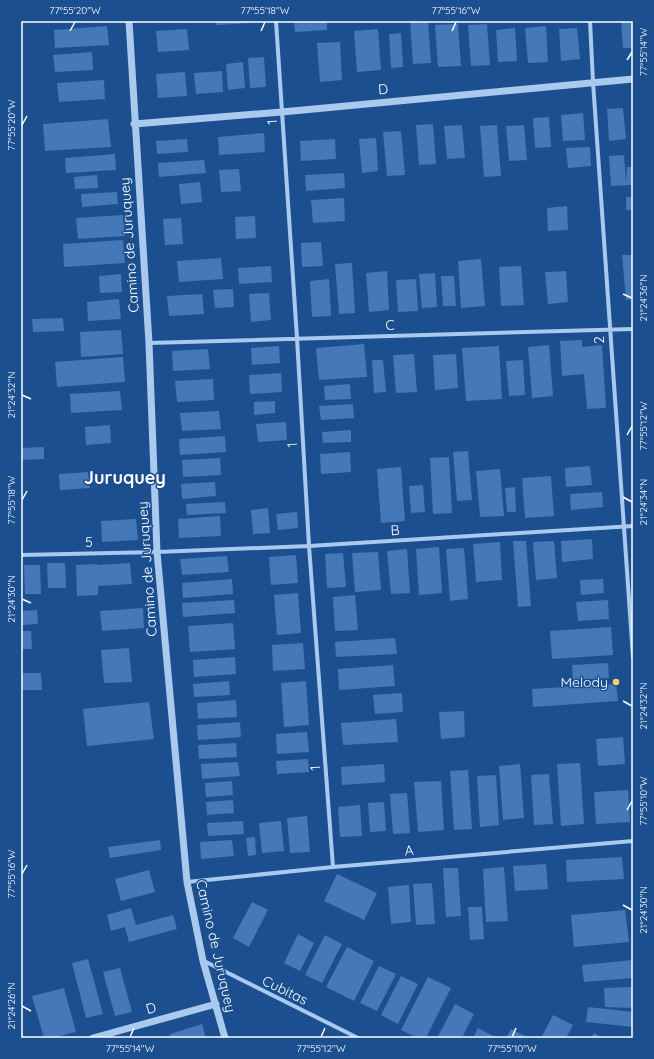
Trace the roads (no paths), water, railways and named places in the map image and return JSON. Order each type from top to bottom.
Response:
[{"type":"street","name":"Camino de Juruquey","points":[[129,21],[148,343],[158,552],[187,882],[203,961],[225,1038]]},
{"type":"street","name":"1","points":[[276,21],[309,546],[333,868]]},
{"type":"street","name":"2","points":[[590,21],[623,527],[633,657]]},
{"type":"street","name":"D","points":[[134,124],[282,112],[633,79]]},
{"type":"street","name":"C","points":[[148,343],[633,329]]},
{"type":"street","name":"B","points":[[158,552],[309,546],[633,526]]},
{"type":"street","name":"5","points":[[21,554],[158,552]]},
{"type":"street","name":"A","points":[[187,882],[633,841]]},
{"type":"street","name":"Cubitas","points":[[203,961],[358,1038]]},
{"type":"street","name":"D","points":[[93,1038],[216,1004]]},
{"type":"place","name":"Melody","points":[[616,682]]},
{"type":"district","name":"Juruquey","points":[[125,478]]}]
